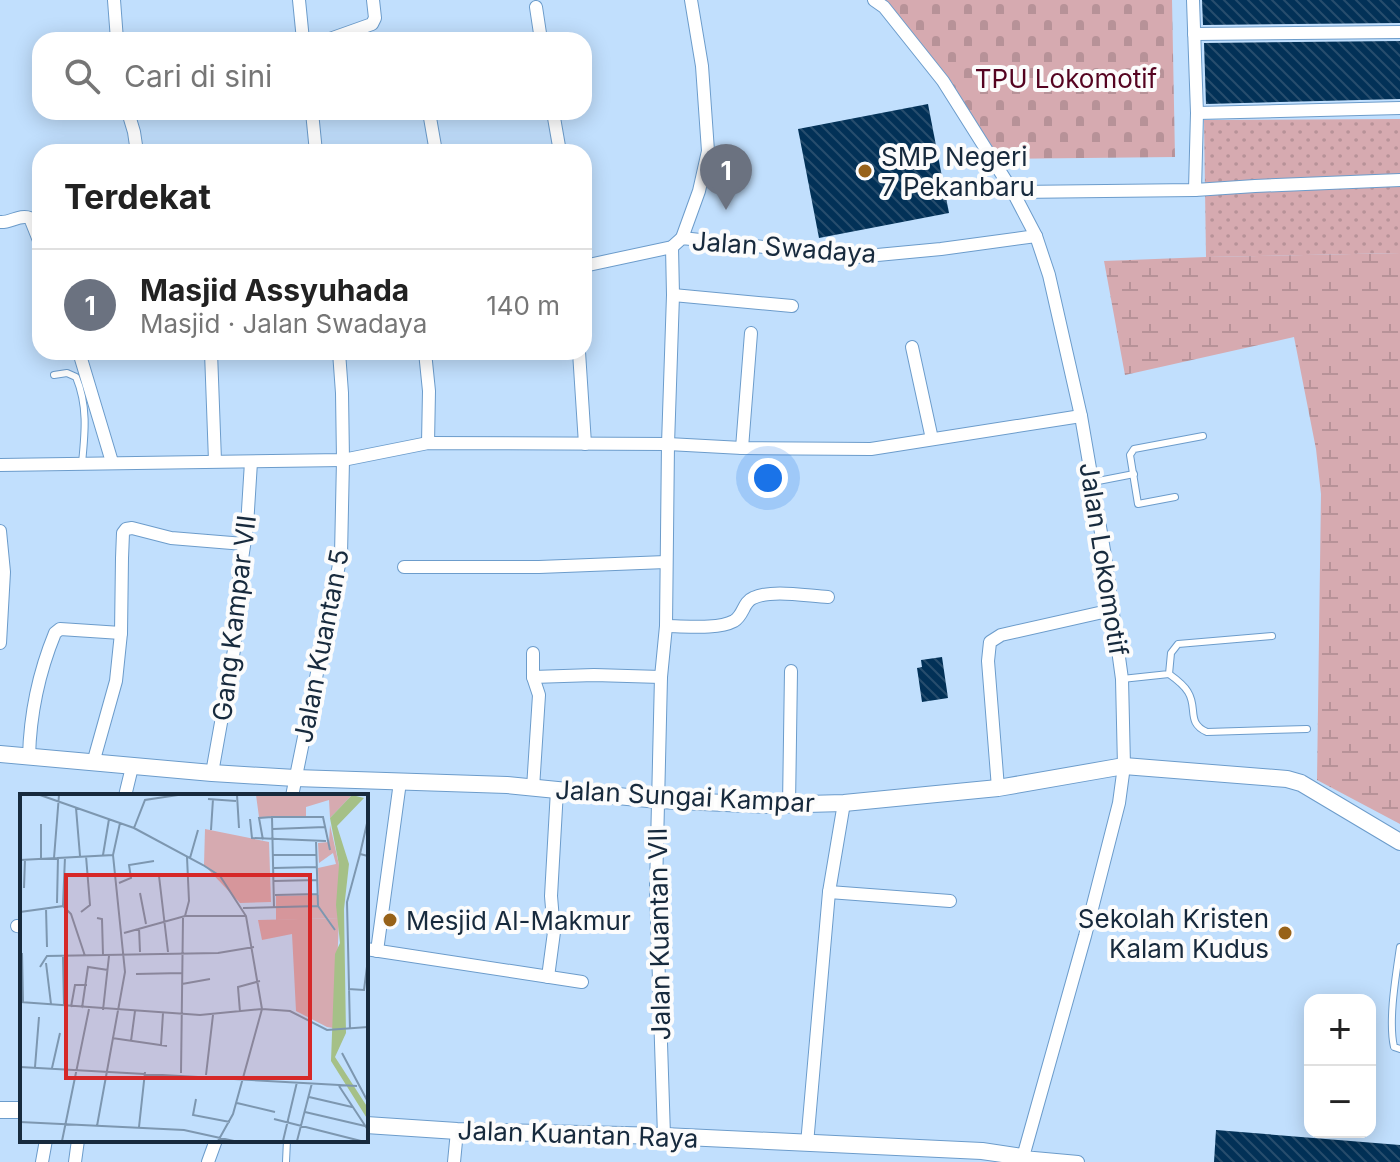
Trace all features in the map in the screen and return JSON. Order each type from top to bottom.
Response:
[{"type":"street","points":[[114,0],[116,32]]},
{"type":"street","points":[[299,0],[302,32]]},
{"type":"street","points":[[350,32],[372,24],[375,18],[373,0]]},
{"type":"street","points":[[677,243],[699,191],[708,151],[702,66],[691,0]]},
{"type":"street","name":"Jalan Lokomotif","points":[[874,0],[884,7],[943,81],[1013,192],[1036,236],[1049,275],[1081,416],[1122,679],[1124,766],[1119,803],[1022,1160]]},
{"type":"street","points":[[1193,0],[1197,113],[1195,190]]},
{"type":"street","points":[[536,7],[540,32]]},
{"type":"street","points":[[1194,34],[1400,32]]},
{"type":"street","points":[[1197,113],[1400,108]]},
{"type":"street","points":[[130,120],[136,144]]},
{"type":"street","points":[[313,120],[315,144]]},
{"type":"street","points":[[430,120],[435,144]]},
{"type":"street","points":[[554,120],[559,144]]},
{"type":"street","points":[[1013,192],[1195,190],[1400,180]]},
{"type":"street","points":[[0,222],[22,216],[30,218],[32,223]]},
{"type":"street","name":"Jalan Swadaya","points":[[592,264],[677,243],[856,257],[1036,236]]},
{"type":"street","name":"Jalan Kuantan VII","points":[[664,1136],[656,888],[661,677],[666,626],[668,444],[677,243]]},
{"type":"street","points":[[673,295],[792,306]]},
{"type":"street","points":[[742,448],[751,333]]},
{"type":"street","points":[[912,347],[932,439]]},
{"type":"street","points":[[81,360],[112,462]]},
{"type":"street","points":[[211,360],[215,461]]},
{"type":"street","name":"Jalan Kuantan 5","points":[[292,794],[340,562],[343,460],[339,360]]},
{"type":"street","points":[[426,360],[428,443]]},
{"type":"street","points":[[580,360],[585,444]]},
{"type":"street","points":[[0,465],[343,460],[428,443],[871,449],[1081,416]]},
{"type":"street","name":"Gang Kampar VII","points":[[212,773],[234,650],[251,462]]},
{"type":"street","points":[[93,763],[116,681],[121,633],[123,533],[132,528],[171,538],[244,544]]},
{"type":"street","points":[[0,531],[4,572],[0,643]]},
{"type":"street","points":[[404,567],[539,567],[666,562]]},
{"type":"street","points":[[666,626],[722,625],[740,616],[747,601],[755,596],[828,597]]},
{"type":"street","points":[[998,788],[988,661],[990,642],[1001,635],[1112,610]]},
{"type":"street","points":[[29,757],[39,683],[55,633],[60,629],[121,633]]},
{"type":"street","points":[[533,653],[533,677],[539,695],[533,788]]},
{"type":"street","points":[[789,805],[791,671]]},
{"type":"street","points":[[533,677],[661,677]]},
{"type":"street","name":"Jalan Sungai Kampar","points":[[0,754],[212,773],[507,785],[658,800],[789,805],[844,803],[998,788],[1124,766],[1287,779],[1301,783],[1400,842]]},
{"type":"street","points":[[125,794],[132,767]]},
{"type":"street","points":[[400,782],[371,950],[582,982]]},
{"type":"street","points":[[548,977],[554,932],[551,896],[557,790]]},
{"type":"street","points":[[807,1144],[829,892],[844,803]]},
{"type":"street","points":[[829,892],[950,901]]},
{"type":"street","name":"Jalan Kuantan Raya","points":[[368,1125],[982,1151],[1022,1160],[1078,1162]]},
{"type":"street","points":[[454,1162],[457,1131]]},
{"type":"street","points":[[42,1162],[46,1142]]},
{"type":"street","points":[[75,1162],[78,1142]]},
{"type":"street","points":[[208,1162],[215,1142]]},
{"type":"lane","points":[[54,375],[67,373],[76,377],[83,393],[86,410],[82,463]]},
{"type":"lane","points":[[1175,497],[1138,504],[1130,455],[1134,449],[1203,436]]},
{"type":"lane","points":[[1093,482],[1134,474]]},
{"type":"lane","points":[[1169,674],[1171,653],[1178,644],[1272,636]]},
{"type":"lane","points":[[1122,679],[1169,674],[1188,691],[1195,723],[1207,732],[1307,729]]},
{"type":"lane","points":[[1400,947],[1392,1038],[1394,1047],[1400,1049]]},
{"type":"lane","points":[[286,1162],[287,1142]]},
{"type":"green space","name":"TPU Lokomotif","points":[[882,0],[1172,0],[1175,157],[1001,159],[946,79]]},
{"type":"green space","points":[[1400,119],[1400,253],[1206,257],[1204,120]]},
{"type":"green space","points":[[1400,253],[1400,824],[1317,780],[1321,494],[1316,449],[1294,337],[1125,375],[1104,261]]},
{"type":"building","points":[[1202,0],[1400,0],[1400,23],[1203,25]]},
{"type":"building","points":[[1400,41],[1400,99],[1206,104],[1204,43]]},
{"type":"building","points":[[928,104],[949,213],[819,238],[798,129]]},
{"type":"building","points":[[942,657],[948,698],[922,702],[917,668],[922,667],[921,660]]},
{"type":"building","points":[[1216,1130],[1400,1145],[1400,1162],[1214,1162]]},
{"type":"place","name":"SMP Negeri 7 Pekanbaru","points":[[865,171]]},
{"type":"place","name":"Masjid Assyuhada","points":[[726,210]]},
{"type":"place","name":"Mesjid Al-Makmur","points":[[390,920]]},
{"type":"place","name":"Sekolah Kristen Kalam Kudus","points":[[1285,933]]}]
